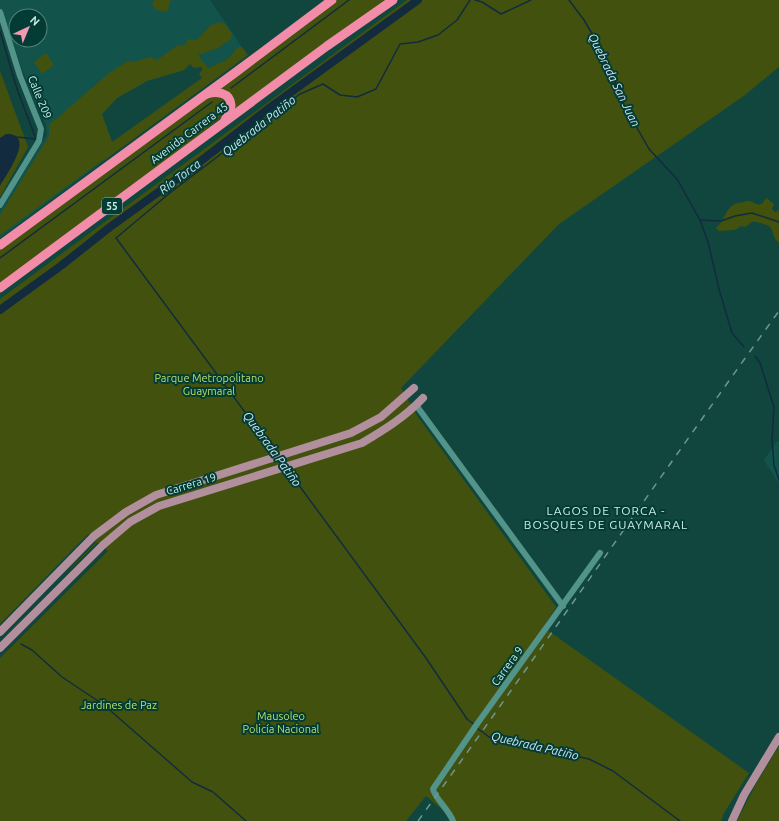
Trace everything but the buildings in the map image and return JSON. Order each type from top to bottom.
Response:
[{"type":"highway","name":"Avenida Carrera 45","points":[[0,245],[332,0]]},
{"type":"highway","name":"Avenida Carrera 45","points":[[0,288],[327,46],[393,0]]},
{"type":"highway","points":[[202,96],[215,92],[226,96],[231,103],[231,106],[223,123]]},
{"type":"main road","name":"Carrera 19","points":[[0,632],[94,536],[126,512],[156,495],[351,433],[380,417],[413,389]]},
{"type":"main road","name":"Carrera 19","points":[[0,648],[103,545],[130,522],[159,506],[362,443],[389,427],[420,401]]},
{"type":"main road","points":[[732,821],[744,795],[779,737]]},
{"type":"street","name":"Calle 209","points":[[0,12],[20,76],[41,128],[39,141],[0,205]]},
{"type":"street","points":[[413,389],[563,606]]},
{"type":"street","name":"Carrera 9","points":[[453,821],[443,804],[435,797],[433,789],[475,727],[600,553]]},
{"type":"shaded area","points":[[0,0],[210,0],[242,47],[238,47],[228,59],[208,68],[198,56],[184,70],[147,81],[117,98],[102,114],[112,144],[106,150],[102,162],[0,238],[0,210],[47,135],[46,125],[32,96],[15,48],[48,48],[48,8],[8,8],[8,30],[0,8]]},
{"type":"shaded area","points":[[6,134],[15,135],[19,140],[19,147],[17,156],[0,186],[0,138]]},
{"type":"shaded area","points":[[777,441],[779,441],[779,484],[764,460]]},
{"type":"green space","points":[[154,0],[171,0],[167,12],[157,10],[152,5]]},
{"type":"green space","points":[[338,0],[386,0],[233,113],[233,105],[217,90]]},
{"type":"green space","name":"Parque Metropolitano Guaymaral","points":[[407,0],[779,0],[779,67],[745,95],[559,224],[401,388],[418,417],[556,607],[543,627],[749,773],[724,813],[721,821],[456,821],[426,796],[406,821],[0,821],[0,658],[108,551],[98,542],[63,576],[96,542],[88,534],[0,624],[0,299]]},
{"type":"green space","points":[[220,22],[225,24],[232,34],[231,39],[218,48],[198,55],[208,68],[228,59],[238,47],[242,47],[248,55],[0,235],[0,215],[49,136],[49,125],[109,73],[128,61],[133,62],[151,57],[157,60],[178,45],[184,46],[188,39],[197,40],[211,25]],"holes":[[[190,64],[194,68],[201,67],[203,69],[199,74],[202,78],[112,142],[102,114],[117,98],[147,81],[184,70]]]},
{"type":"green space","points":[[46,53],[54,65],[42,74],[34,62]]},
{"type":"green space","points":[[0,71],[28,147],[0,197]]},
{"type":"green space","points":[[221,95],[229,103],[225,114],[218,120],[153,172],[0,284],[0,249],[208,97]]},
{"type":"green space","points":[[766,198],[774,204],[772,209],[775,212],[779,210],[779,243],[770,227],[759,223],[752,222],[745,227],[741,226],[735,230],[719,231],[716,228],[734,204],[748,201],[762,204]]},
{"type":"green space","points":[[779,746],[779,821],[737,821],[756,784]]},
{"type":"waterway","points":[[231,88],[349,0]]},
{"type":"waterway","name":"Río Torca","points":[[0,310],[62,265],[110,227],[189,170],[272,106],[418,0]]},
{"type":"waterway","name":"Quebrada Patiño","points":[[276,454],[116,238],[171,192],[300,94],[323,84],[340,95],[357,97],[376,89],[400,44],[418,42],[438,35],[457,20],[470,0]]},
{"type":"waterway","name":"Quebrada Patiño","points":[[475,0],[482,2],[501,14],[531,0]]},
{"type":"waterway","name":"Quebrada San Juan","points":[[569,0],[584,20],[605,56],[624,105],[649,149],[677,179],[700,220],[708,242],[719,289],[732,333],[744,347]]},
{"type":"waterway","points":[[0,31],[17,89],[36,139],[17,137]]},
{"type":"waterway","points":[[0,258],[212,102]]},
{"type":"waterway","name":"Quebrada San Juan","points":[[700,220],[721,221],[735,216],[752,213],[779,222]]},
{"type":"waterway","name":"Quebrada San Juan","points":[[755,356],[760,363],[774,407],[772,440],[774,465],[779,480]]},
{"type":"waterway","name":"Quebrada Patiño","points":[[287,469],[426,658],[467,719],[475,725]]},
{"type":"waterway","points":[[21,644],[32,650],[62,677],[104,705],[192,782],[213,792],[246,821]]},
{"type":"waterway","name":"Quebrada Patiño","points":[[477,728],[489,737],[589,759],[613,771],[680,821]]},
{"type":"railway","points":[[418,821],[779,311]]},
{"type":"district","name":"LAGOS DE TORCA - BOSQUES DE GUAYMARAL","points":[[606,518]]},
{"type":"park label","name":"Jardines de Paz","points":[[119,705]]},
{"type":"park label","name":"Mausoleo Policía Nacional","points":[[281,722]]}]
